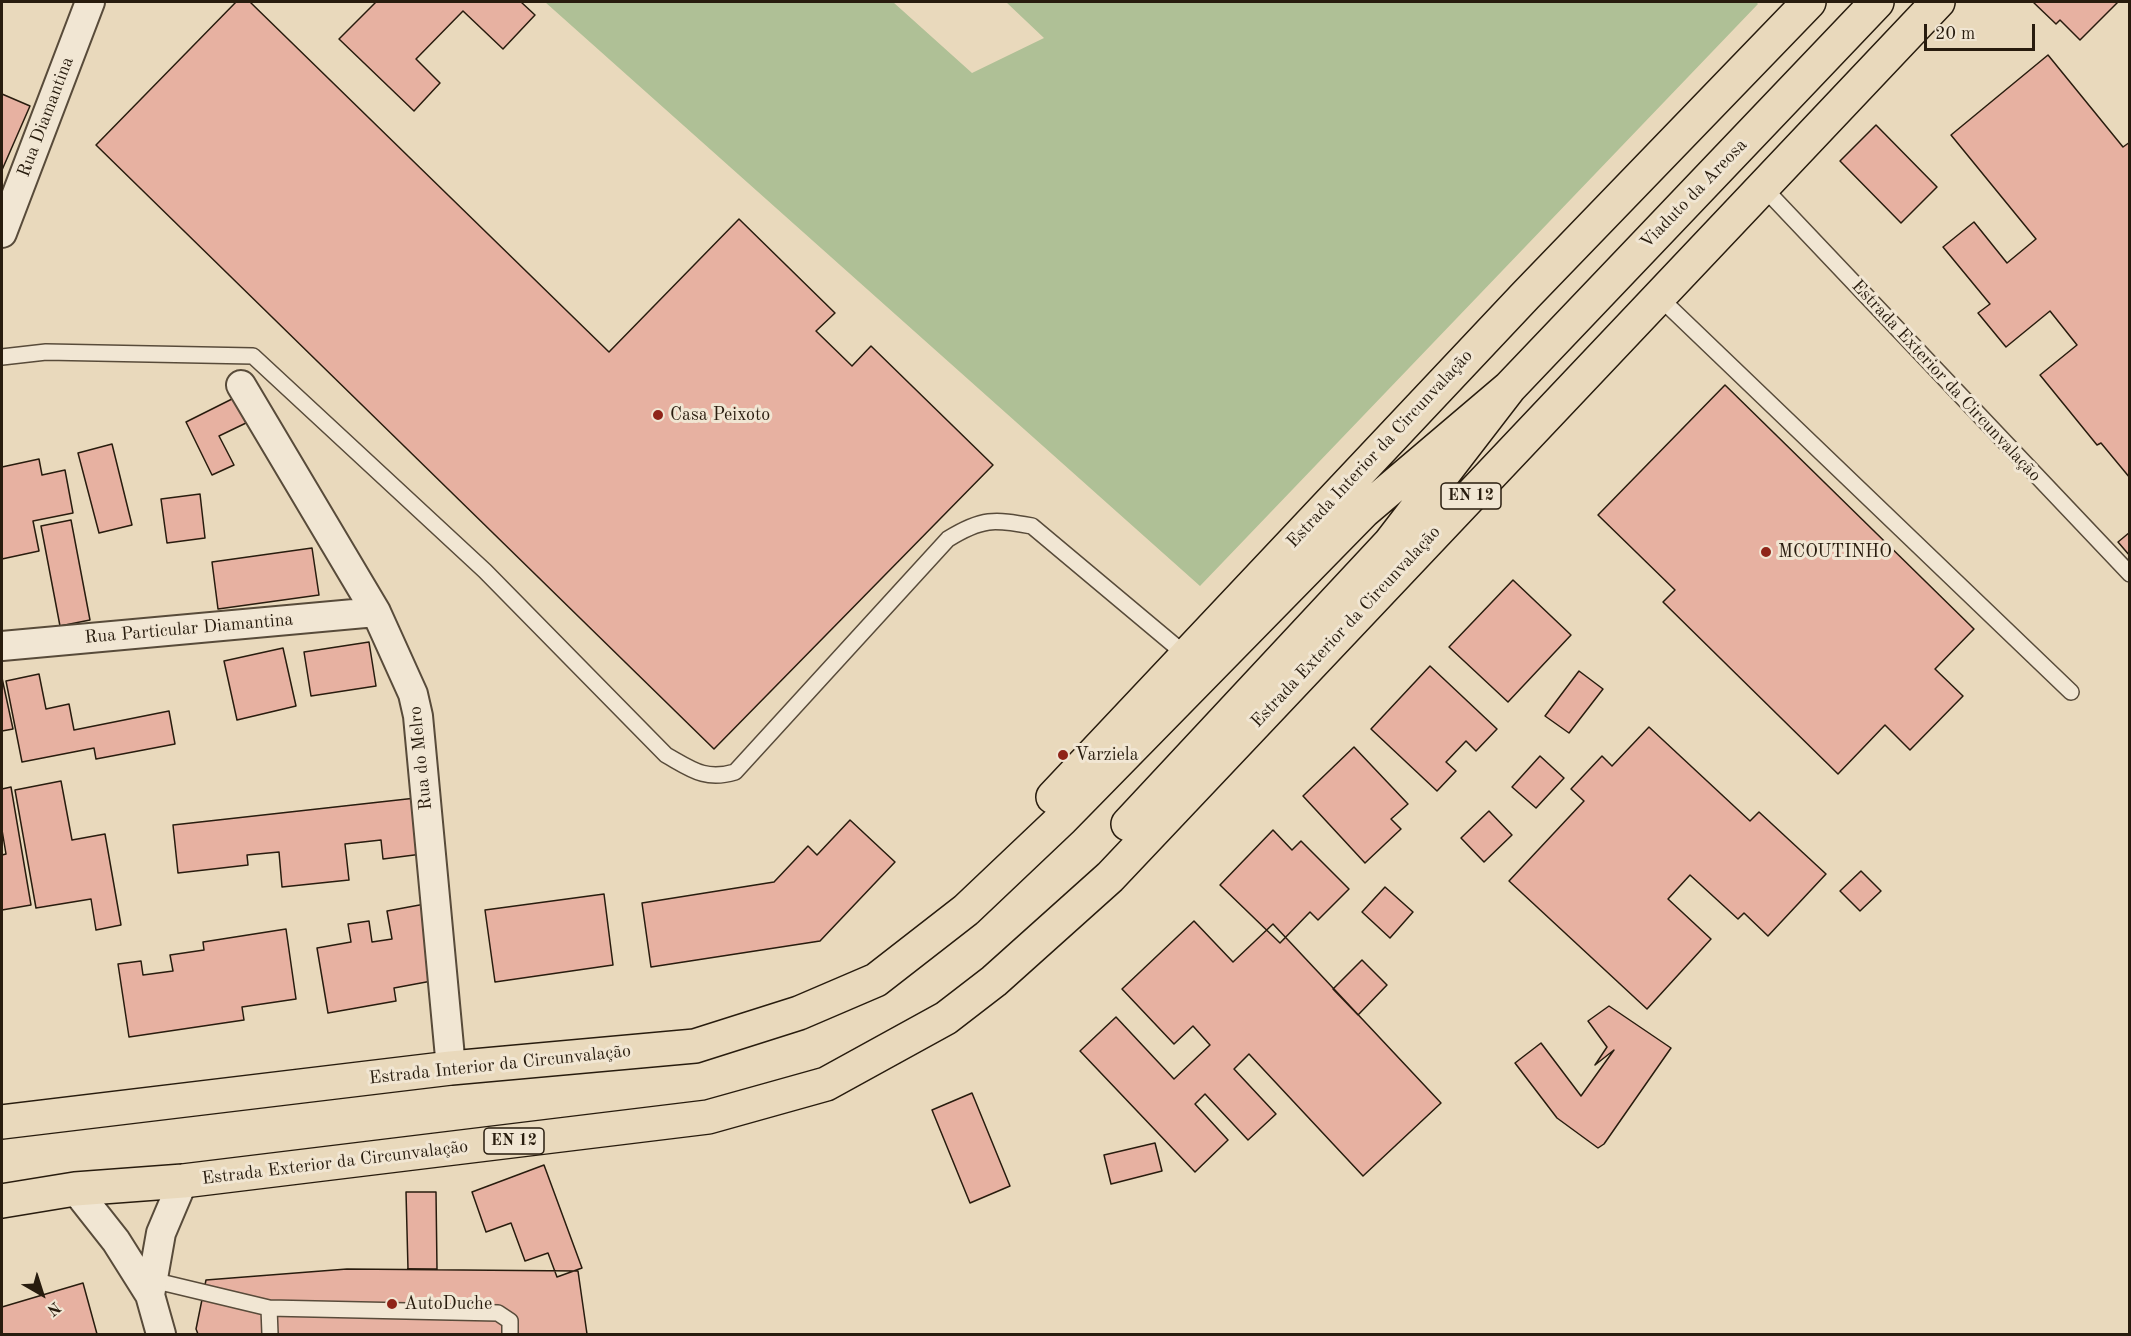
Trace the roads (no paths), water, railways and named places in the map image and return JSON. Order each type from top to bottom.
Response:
[{"type":"main road","name":"Estrada Interior da Circunvalação","points":[[966,910],[1058,791],[1526,295],[1809,2]]},
{"type":"main road","name":"Viaduto da Areosa","points":[[1510,387],[1877,2]]},
{"type":"main road","name":"Estrada Exterior da Circunvalação","points":[[2,1201],[75,1189],[183,1181],[708,1117],[826,1084],[946,1018],[994,981],[1110,877],[1938,2]]},
{"type":"main road","name":"Estrada Interior da Circunvalação","points":[[2,1122],[451,1068],[695,1046],[799,1013],[876,980],[966,910],[1062,819],[1364,511],[1510,387]]},
{"type":"main road","name":"Estrada Exterior da Circunvalação","points":[[994,981],[1091,864],[1390,543],[1510,387]]},
{"type":"street","name":"Rua Diamantina","points":[[2,233],[90,2]]},
{"type":"street","name":"Rua do Melro","points":[[241,385],[376,612],[413,694],[418,716],[451,1068]]},
{"type":"street","name":"Rua Particular Diamantina","points":[[2,646],[376,612]]},
{"type":"street","points":[[161,1335],[151,1288],[161,1233],[183,1181]]},
{"type":"street","points":[[75,1189],[151,1288]]},
{"type":"lane","name":"Estrada Exterior da Circunvalação","points":[[1763,187],[2130,574]]},
{"type":"lane","points":[[1659,297],[2071,692]]},
{"type":"lane","points":[[2,357],[46,352],[253,356],[485,571],[666,755],[703,775],[724,775],[735,772],[948,539],[968,526],[999,520],[1032,526],[1186,655]]},
{"type":"lane","points":[[151,1288],[269,1308],[498,1313],[510,1321],[510,1335]]},
{"type":"lane","points":[[269,1308],[270,1335]]},
{"type":"place","name":"Casa Peixoto","points":[[658,415]]},
{"type":"place","name":"MCOUTINHO","points":[[1766,552]]},
{"type":"place","name":"Varziela","points":[[1063,755]]},
{"type":"place","name":"AutoDuche","points":[[392,1304]]}]
